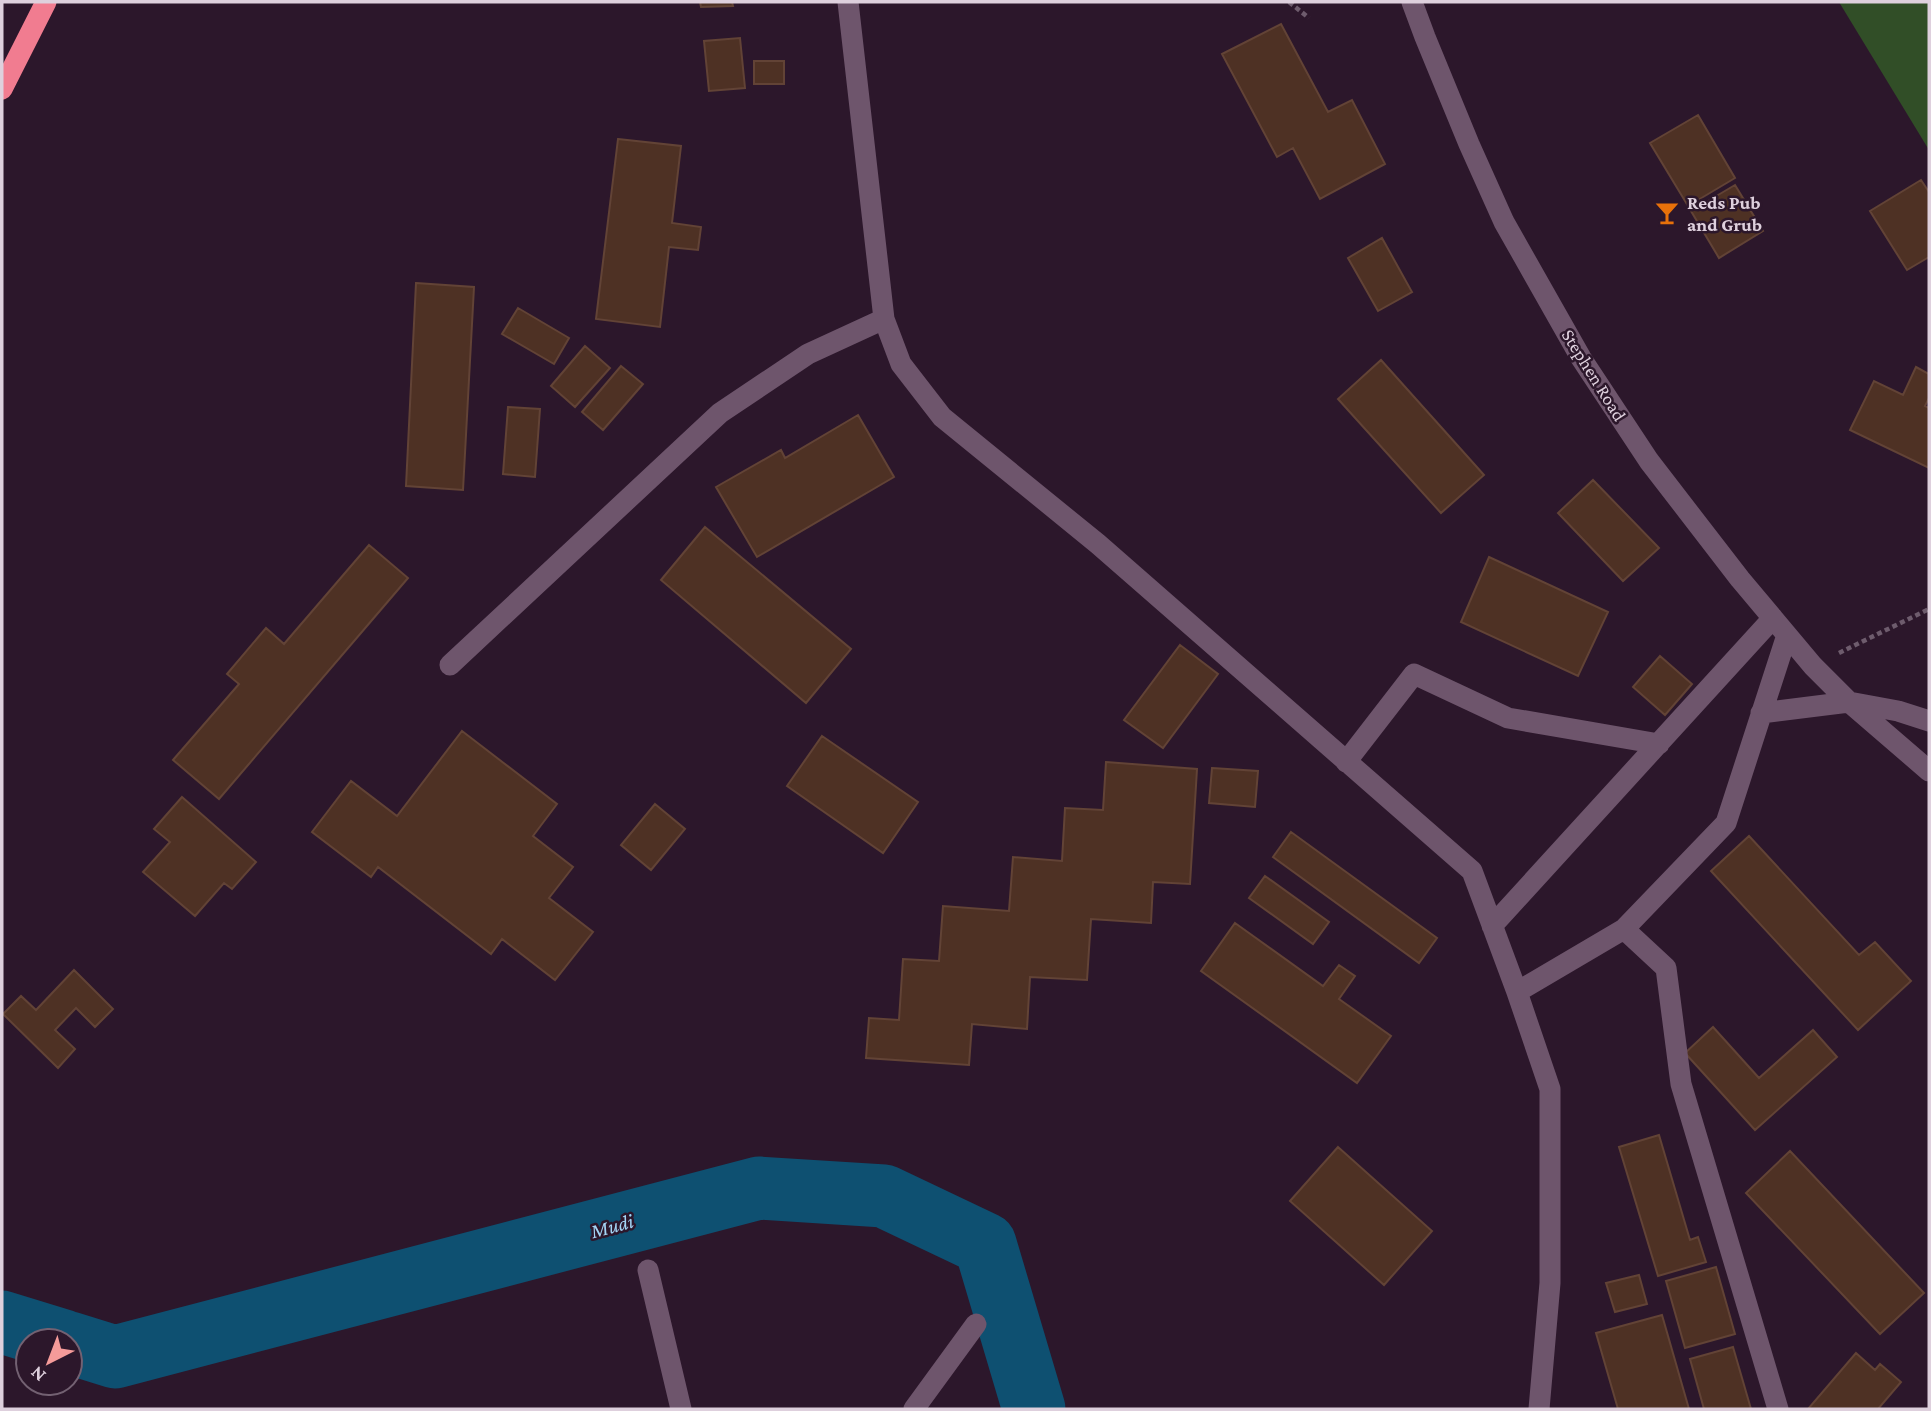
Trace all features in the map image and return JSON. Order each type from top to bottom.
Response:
[{"type":"highway","points":[[2,89],[46,2]]},
{"type":"street","points":[[848,2],[884,319],[901,364],[942,417],[1098,544],[1472,871],[1550,1089],[1550,1283],[1539,1409]]},
{"type":"street","name":"Stephen Road","points":[[1412,2],[1424,37],[1504,222],[1581,358],[1649,461],[1740,579],[1813,666],[1849,702],[1929,771]]},
{"type":"street","points":[[450,665],[720,413],[808,354],[884,319]]},
{"type":"street","points":[[1517,992],[1625,929],[1726,823],[1761,713],[1780,626]]},
{"type":"street","points":[[1492,926],[1659,744],[1780,626]]},
{"type":"street","points":[[1346,762],[1414,674],[1508,719],[1659,744]]},
{"type":"street","points":[[1761,713],[1849,702],[1898,711],[1929,721]]},
{"type":"street","points":[[1625,929],[1666,968],[1681,1084],[1778,1409]]},
{"type":"street","points":[[648,1270],[681,1409]]},
{"type":"street","points":[[915,1409],[976,1324]]},
{"type":"path","points":[[1289,2],[1309,18]]},
{"type":"path","points":[[1813,666],[1929,609]]},
{"type":"green space","points":[[1839,2],[1929,2],[1929,150]]},
{"type":"building","points":[[700,2],[732,2],[733,6],[701,7]]},
{"type":"building","points":[[1281,24],[1328,112],[1352,100],[1385,164],[1320,199],[1293,148],[1277,157],[1222,54]]},
{"type":"building","points":[[740,38],[745,88],[709,91],[704,41]]},
{"type":"building","points":[[754,61],[784,61],[784,84],[754,84]]},
{"type":"building","points":[[1698,115],[1735,178],[1688,206],[1650,143]]},
{"type":"building","points":[[618,139],[681,146],[672,223],[701,227],[698,250],[669,247],[660,327],[596,319]]},
{"type":"building","points":[[1921,180],[1929,192],[1929,257],[1907,270],[1870,211]]},
{"type":"building","points":[[1735,185],[1763,231],[1719,258],[1691,211]]},
{"type":"building","points":[[1382,238],[1412,292],[1378,311],[1348,258]]},
{"type":"building","points":[[416,283],[474,287],[463,490],[406,486]]},
{"type":"building","points":[[518,308],[569,338],[554,364],[502,334]]},
{"type":"building","points":[[585,346],[610,368],[575,407],[551,386]]},
{"type":"building","points":[[1381,360],[1484,475],[1441,513],[1338,399]]},
{"type":"building","points":[[621,366],[643,384],[603,430],[582,412]]},
{"type":"building","points":[[1916,367],[1929,374],[1929,398],[1925,406],[1929,408],[1929,468],[1850,430],[1874,381],[1903,395]]},
{"type":"building","points":[[508,407],[540,409],[535,477],[503,474]]},
{"type":"building","points":[[858,415],[894,477],[757,557],[716,487],[781,450],[785,458]]},
{"type":"building","points":[[1593,480],[1659,548],[1623,581],[1558,513]]},
{"type":"building","points":[[705,527],[851,649],[806,703],[661,580]]},
{"type":"building","points":[[369,545],[408,578],[219,799],[173,760],[239,684],[227,674],[266,628],[284,644]]},
{"type":"building","points":[[1489,557],[1608,612],[1578,676],[1461,622]]},
{"type":"building","points":[[1180,645],[1218,674],[1163,748],[1124,720]]},
{"type":"building","points":[[1660,656],[1692,684],[1665,715],[1633,687]]},
{"type":"building","points":[[462,731],[557,804],[533,836],[573,867],[549,898],[593,932],[555,980],[502,939],[491,954],[378,867],[371,877],[312,832],[351,781],[397,816]]},
{"type":"building","points":[[822,736],[918,802],[883,853],[787,786]]},
{"type":"building","points":[[1106,762],[1197,769],[1190,884],[1153,882],[1151,923],[1091,919],[1087,980],[1030,977],[1027,1029],[972,1024],[969,1065],[866,1058],[869,1018],[899,1020],[903,959],[939,961],[943,906],[1009,911],[1013,857],[1062,861],[1065,808],[1103,810]]},
{"type":"building","points":[[1212,768],[1258,771],[1255,807],[1209,803]]},
{"type":"building","points":[[182,797],[256,862],[232,889],[224,883],[195,916],[143,872],[170,842],[154,829]]},
{"type":"building","points":[[655,804],[685,829],[651,870],[621,845]]},
{"type":"building","points":[[1291,832],[1437,938],[1419,963],[1273,857]]},
{"type":"building","points":[[1749,836],[1859,955],[1875,942],[1911,981],[1858,1030],[1711,871]]},
{"type":"building","points":[[1265,876],[1329,922],[1313,944],[1249,898]]},
{"type":"building","points":[[1235,923],[1323,986],[1339,965],[1355,976],[1339,999],[1391,1036],[1357,1083],[1201,971]]},
{"type":"building","points":[[74,970],[113,1009],[95,1027],[76,1008],[55,1030],[75,1049],[58,1068],[3,1014],[21,996],[36,1010]]},
{"type":"building","points":[[1713,1027],[1759,1078],[1813,1030],[1837,1057],[1755,1130],[1685,1053]]},
{"type":"building","points":[[1659,1135],[1690,1240],[1698,1237],[1706,1262],[1658,1276],[1619,1147]]},
{"type":"building","points":[[1338,1147],[1432,1231],[1384,1285],[1290,1201]]},
{"type":"building","points":[[1790,1151],[1924,1293],[1880,1334],[1746,1193]]},
{"type":"building","points":[[1716,1267],[1735,1334],[1685,1348],[1666,1281]]},
{"type":"building","points":[[1639,1275],[1647,1304],[1615,1312],[1606,1283]]},
{"type":"building","points":[[1662,1315],[1689,1409],[1618,1409],[1596,1333]]},
{"type":"building","points":[[1733,1347],[1751,1409],[1704,1409],[1690,1359]]},
{"type":"building","points":[[1856,1353],[1875,1370],[1880,1364],[1901,1382],[1878,1409],[1808,1409]]},
{"type":"waterway","name":"Mudi","points":[[84,1347],[115,1357],[759,1188],[884,1196],[985,1244],[1034,1409]]},
{"type":"waterway","name":"Mudi","points":[[2,1322],[18,1327]]},
{"type":"place","name":"Reds Pub and Grub","points":[[1667,213]]}]
